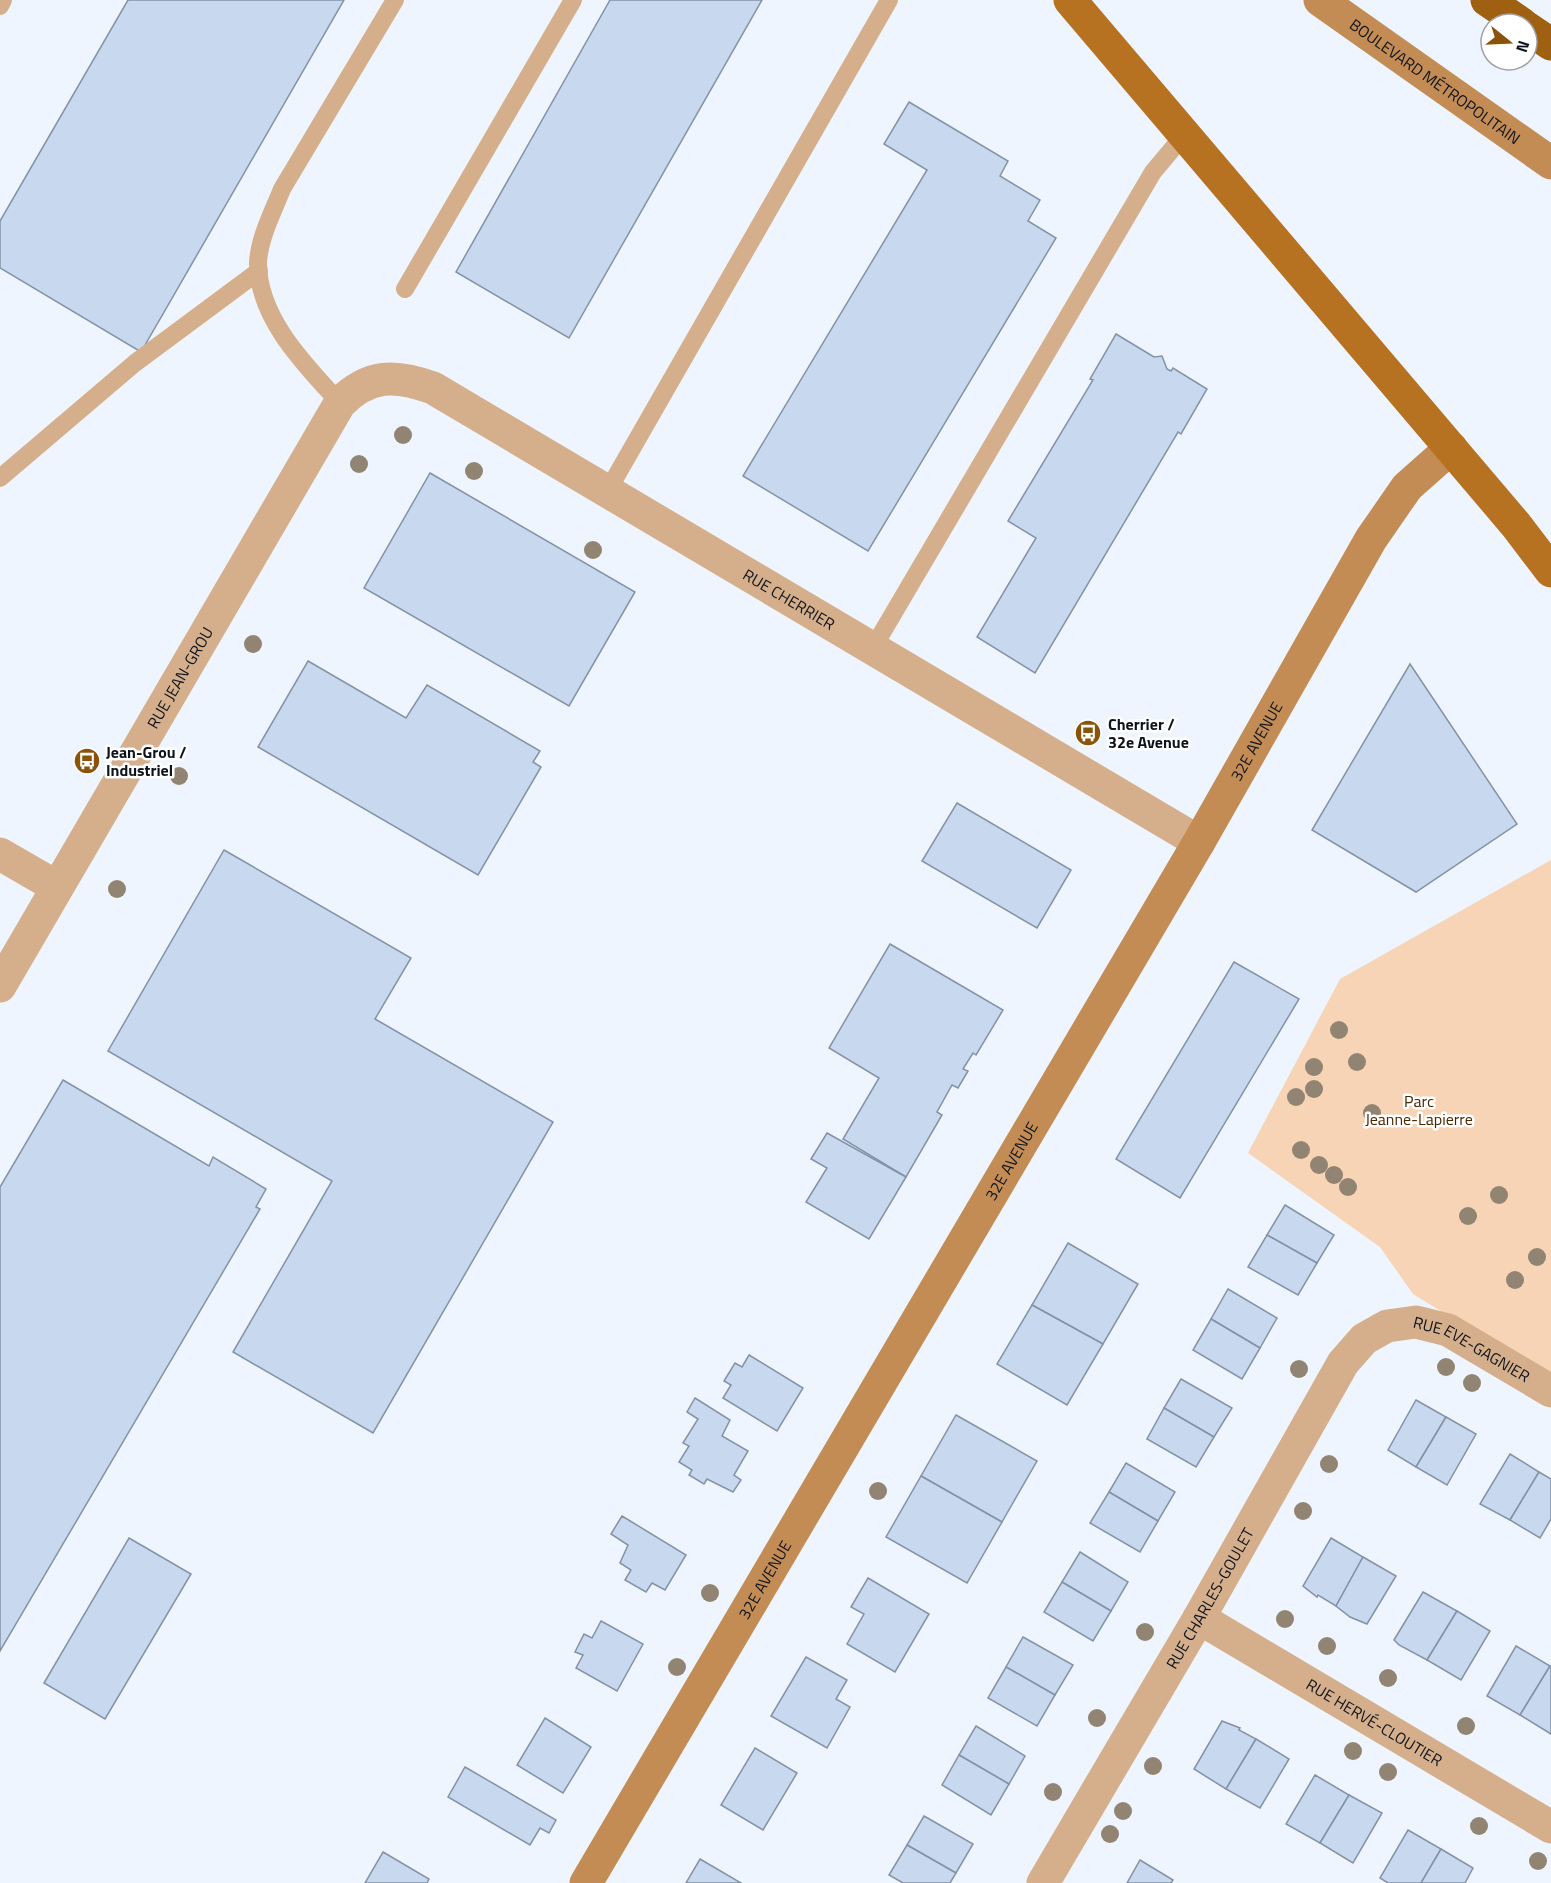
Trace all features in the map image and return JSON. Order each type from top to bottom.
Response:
[{"type":"highway","points":[[1487,0],[1504,12]]},
{"type":"main road","points":[[1070,0],[1451,448],[1551,571]]},
{"type":"street","name":"BOULEVARD MÉTROPOLITAIN","points":[[1320,0],[1551,163]]},
{"type":"street","name":"RUE CHERRIER","points":[[371,381],[393,378],[412,380],[432,388],[1199,842]]},
{"type":"street","name":"RUE JEAN-GROU","points":[[0,986],[339,403],[354,389],[371,381]]},
{"type":"street","name":"32E AVENUE","points":[[586,1883],[1199,842],[1383,520],[1407,487],[1451,448]]},
{"type":"street","points":[[0,854],[57,887]]},
{"type":"street","name":"RUE EVE-GAGNIER","points":[[1388,1326],[1416,1322],[1448,1330],[1551,1391]]},
{"type":"street","name":"RUE CHARLES-GOULET","points":[[1043,1883],[1199,1618],[1343,1363],[1364,1339],[1388,1326]]},
{"type":"street","name":"RUE HERVÉ-CLOUTIER","points":[[1199,1618],[1551,1827]]},
{"type":"lane","points":[[0,6],[3,0]]},
{"type":"lane","points":[[339,403],[286,339],[260,286],[261,244],[282,189],[395,0]]},
{"type":"lane","points":[[405,289],[573,0]]},
{"type":"lane","points":[[607,492],[889,0]]},
{"type":"lane","points":[[873,648],[1153,172],[1184,135]]},
{"type":"lane","points":[[0,478],[135,363],[259,271]]},
{"type":"green space","name":"Parc Jeanne-Lapierre","points":[[1551,860],[1551,1379],[1413,1294],[1380,1247],[1248,1153],[1340,979]]},
{"type":"building","points":[[128,0],[344,0],[141,352],[0,268],[0,221]]},
{"type":"building","points":[[610,0],[762,0],[569,338],[456,272]]},
{"type":"building","points":[[909,102],[1008,161],[1000,176],[1040,200],[1028,221],[1056,238],[868,551],[743,476],[927,170],[884,144]]},
{"type":"building","points":[[1116,334],[1154,357],[1162,356],[1167,369],[1171,371],[1173,368],[1207,389],[1181,434],[1178,432],[1035,673],[977,637],[1036,538],[1008,521],[1093,380],[1090,379]]},
{"type":"building","points":[[430,473],[635,592],[569,706],[364,588]]},
{"type":"building","points":[[308,661],[406,718],[427,685],[540,751],[533,762],[541,767],[478,875],[258,747]]},
{"type":"building","points":[[1410,664],[1517,824],[1416,892],[1312,830]]},
{"type":"building","points":[[957,803],[1071,870],[1037,928],[922,861]]},
{"type":"building","points":[[224,850],[411,958],[375,1019],[553,1122],[373,1433],[233,1352],[332,1181],[108,1051]]},
{"type":"building","points":[[890,944],[1003,1010],[976,1055],[973,1053],[963,1069],[968,1071],[958,1088],[952,1085],[937,1112],[942,1115],[906,1177],[843,1139],[879,1078],[829,1048]]},
{"type":"building","points":[[1234,962],[1299,999],[1180,1198],[1116,1159]]},
{"type":"building","points":[[63,1080],[209,1166],[213,1157],[266,1189],[256,1207],[260,1209],[0,1651],[0,1187]]},
{"type":"building","points":[[827,1133],[906,1177],[869,1239],[806,1202],[827,1168],[811,1159]]},
{"type":"building","points":[[1285,1205],[1334,1235],[1317,1263],[1267,1235]]},
{"type":"building","points":[[1267,1235],[1317,1263],[1298,1295],[1248,1267]]},
{"type":"building","points":[[1068,1243],[1138,1284],[1103,1344],[1032,1305]]},
{"type":"building","points":[[1228,1289],[1277,1318],[1260,1348],[1211,1319]]},
{"type":"building","points":[[1032,1305],[1103,1344],[1067,1405],[997,1364]]},
{"type":"building","points":[[1211,1319],[1260,1348],[1242,1379],[1193,1350]]},
{"type":"building","points":[[749,1355],[803,1388],[777,1431],[723,1398],[731,1385],[724,1381],[735,1363],[742,1367]]},
{"type":"building","points":[[1181,1379],[1232,1408],[1214,1437],[1164,1408]]},
{"type":"building","points":[[695,1398],[730,1420],[722,1436],[748,1451],[734,1475],[741,1480],[733,1492],[707,1479],[704,1484],[689,1475],[692,1470],[679,1462],[689,1446],[683,1443],[698,1419],[687,1412]]},
{"type":"building","points":[[1416,1400],[1446,1417],[1416,1467],[1388,1450]]},
{"type":"building","points":[[1164,1408],[1214,1437],[1196,1467],[1147,1439]]},
{"type":"building","points":[[956,1415],[1037,1461],[1002,1522],[921,1476]]},
{"type":"building","points":[[1446,1417],[1476,1434],[1447,1485],[1416,1467]]},
{"type":"building","points":[[1510,1454],[1539,1472],[1510,1520],[1480,1504]]},
{"type":"building","points":[[1126,1463],[1175,1492],[1158,1521],[1109,1492]]},
{"type":"building","points":[[1539,1472],[1551,1479],[1551,1519],[1540,1538],[1510,1520]]},
{"type":"building","points":[[921,1476],[1002,1522],[967,1583],[886,1537]]},
{"type":"building","points":[[1109,1492],[1158,1521],[1140,1552],[1090,1523]]},
{"type":"building","points":[[622,1516],[686,1555],[665,1590],[652,1583],[646,1592],[625,1580],[631,1570],[620,1563],[628,1545],[611,1534]]},
{"type":"building","points":[[129,1538],[191,1574],[105,1719],[44,1683]]},
{"type":"building","points":[[1331,1538],[1363,1557],[1336,1606],[1318,1595],[1317,1597],[1303,1586]]},
{"type":"building","points":[[1080,1552],[1128,1582],[1111,1611],[1062,1582]]},
{"type":"building","points":[[1363,1557],[1396,1576],[1367,1624],[1350,1617],[1336,1606]]},
{"type":"building","points":[[868,1578],[929,1614],[895,1672],[847,1644],[864,1614],[851,1607]]},
{"type":"building","points":[[1062,1582],[1111,1611],[1093,1641],[1044,1612]]},
{"type":"building","points":[[1423,1592],[1457,1611],[1427,1660],[1394,1640]]},
{"type":"building","points":[[1457,1611],[1490,1631],[1461,1680],[1427,1660]]},
{"type":"building","points":[[601,1621],[643,1644],[617,1691],[576,1668],[583,1655],[575,1652],[584,1634],[592,1638]]},
{"type":"building","points":[[1023,1637],[1073,1665],[1055,1695],[1006,1667]]},
{"type":"building","points":[[1516,1646],[1550,1666],[1520,1715],[1487,1696]]},
{"type":"building","points":[[806,1657],[847,1680],[836,1699],[850,1707],[827,1748],[771,1716]]},
{"type":"building","points":[[1006,1667],[1055,1695],[1037,1726],[988,1698]]},
{"type":"building","points":[[1551,1667],[1551,1734],[1520,1715]]},
{"type":"building","points":[[545,1718],[591,1747],[563,1793],[517,1765]]},
{"type":"building","points":[[1222,1721],[1240,1728],[1239,1730],[1256,1739],[1226,1789],[1194,1769]]},
{"type":"building","points":[[976,1726],[1025,1756],[1009,1784],[959,1755]]},
{"type":"building","points":[[1256,1739],[1289,1759],[1260,1808],[1226,1789]]},
{"type":"building","points":[[755,1748],[797,1773],[763,1830],[721,1805]]},
{"type":"building","points":[[959,1755],[1009,1784],[991,1815],[942,1785]]},
{"type":"building","points":[[465,1767],[556,1820],[549,1833],[540,1828],[530,1845],[448,1797]]},
{"type":"building","points":[[1315,1775],[1349,1795],[1320,1843],[1286,1824]]},
{"type":"building","points":[[1349,1795],[1382,1813],[1353,1863],[1320,1843]]},
{"type":"building","points":[[924,1816],[973,1844],[956,1873],[907,1845]]},
{"type":"building","points":[[1408,1830],[1441,1849],[1421,1883],[1388,1883],[1380,1878]]},
{"type":"building","points":[[907,1845],[956,1873],[950,1883],[903,1883],[889,1875]]},
{"type":"building","points":[[1441,1849],[1473,1868],[1465,1883],[1421,1883]]},
{"type":"building","points":[[383,1852],[429,1879],[427,1883],[365,1883]]},
{"type":"building","points":[[700,1859],[741,1883],[686,1883]]},
{"type":"building","points":[[1140,1860],[1173,1880],[1171,1883],[1127,1883]]},
{"type":"place","name":"Cherrier / 32e Avenue","points":[[1088,733]]},
{"type":"place","name":"Jean-Grou / Industriel","points":[[87,761]]}]
